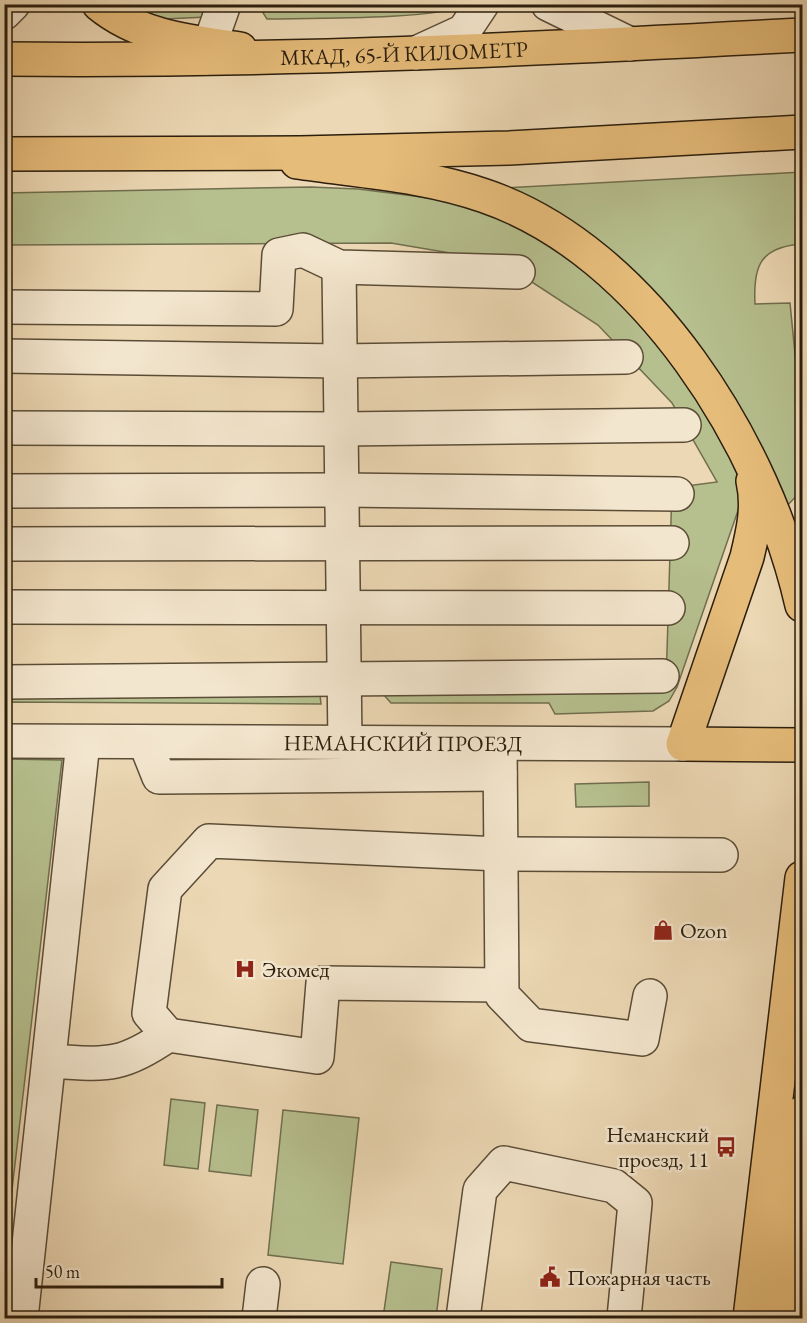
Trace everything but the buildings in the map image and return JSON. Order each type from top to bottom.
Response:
[{"type":"main road","points":[[99,4],[111,15],[145,32],[207,51]]},
{"type":"main road","name":"МКАД, 65-Й КИЛОМЕТР","points":[[4,59],[207,51],[287,55],[416,53],[802,34]]},
{"type":"main road","points":[[4,154],[245,153],[509,148],[802,132]]},
{"type":"main road","points":[[245,153],[425,181],[486,196],[538,220],[581,247],[621,279],[657,319],[703,380],[748,458],[782,533],[802,605]]},
{"type":"main road","points":[[683,744],[747,557],[753,532],[756,496],[748,458]]},
{"type":"main road","name":"НЕМАНСКИЙ ПРОЕЗД","points":[[683,744],[802,745]]},
{"type":"main road","points":[[750,1318],[802,878]]},
{"type":"main road","points":[[778,1318],[802,1113]]},
{"type":"street","points":[[4,13],[14,4]]},
{"type":"street","points":[[207,51],[225,4]]},
{"type":"street","points":[[416,53],[464,31],[482,4]]},
{"type":"street","points":[[548,4],[630,44]]},
{"type":"street","points":[[4,307],[276,309],[279,255],[303,250],[339,267],[518,272]]},
{"type":"street","points":[[339,267],[345,743]]},
{"type":"street","points":[[4,356],[340,361],[626,357]]},
{"type":"street","points":[[4,428],[341,429],[684,425]]},
{"type":"street","points":[[4,491],[342,490],[677,494]]},
{"type":"street","points":[[4,544],[672,543]]},
{"type":"street","points":[[4,607],[668,608]]},
{"type":"street","points":[[4,682],[662,676]]},
{"type":"street","name":"НЕМАНСКИЙ ПРОЕЗД","points":[[4,741],[345,743],[500,759],[683,744]]},
{"type":"street","points":[[21,1318],[82,742]]},
{"type":"street","points":[[145,742],[159,777],[500,759],[501,995],[531,1025],[642,1039],[650,996]]},
{"type":"street","points":[[501,985],[323,983],[317,1057],[168,1035],[149,1013],[165,889],[209,841],[500,854],[721,855]]},
{"type":"street","points":[[49,1060],[109,1064],[142,1053],[168,1035]]},
{"type":"street","points":[[464,1318],[480,1190],[504,1162],[614,1186],[635,1203],[624,1318]]},
{"type":"street","points":[[259,1318],[262,1284]]},
{"type":"green space","points":[[127,5],[207,5],[207,17],[164,19]]},
{"type":"green space","points":[[258,5],[461,5],[449,10],[400,16],[267,19]]},
{"type":"green space","points":[[575,5],[687,5],[591,11]]},
{"type":"green space","points":[[802,172],[802,244],[777,249],[768,254],[758,269],[755,291],[755,304],[790,303],[802,425],[802,490],[785,508],[717,374],[671,312],[607,250],[559,217],[504,188]]},
{"type":"green space","points":[[311,187],[358,189],[430,198],[498,213],[561,246],[603,282],[694,388],[735,464],[742,499],[677,687],[669,701],[653,711],[555,714],[549,703],[391,703],[376,686],[666,684],[672,488],[717,482],[672,403],[598,325],[515,271],[456,254],[391,243],[5,245],[4,193]]},
{"type":"green space","points":[[319,686],[321,704],[9,702],[5,709],[5,688]]},
{"type":"green space","points":[[4,759],[62,760],[5,1250]]},
{"type":"green space","points":[[649,782],[649,806],[576,807],[575,784]]},
{"type":"green space","points":[[171,1099],[205,1103],[198,1169],[164,1165]]},
{"type":"green space","points":[[217,1105],[258,1110],[251,1176],[209,1171]]},
{"type":"green space","points":[[283,1110],[359,1118],[343,1264],[268,1255]]},
{"type":"green space","points":[[391,1262],[442,1269],[436,1318],[383,1318]]},
{"type":"place","name":"Ozon","points":[[663,930]]},
{"type":"place","name":"Экомед","points":[[245,969]]},
{"type":"place","name":"Неманский проезд, 11","points":[[726,1147]]},
{"type":"place","name":"Пожарная часть","points":[[550,1277]]}]
